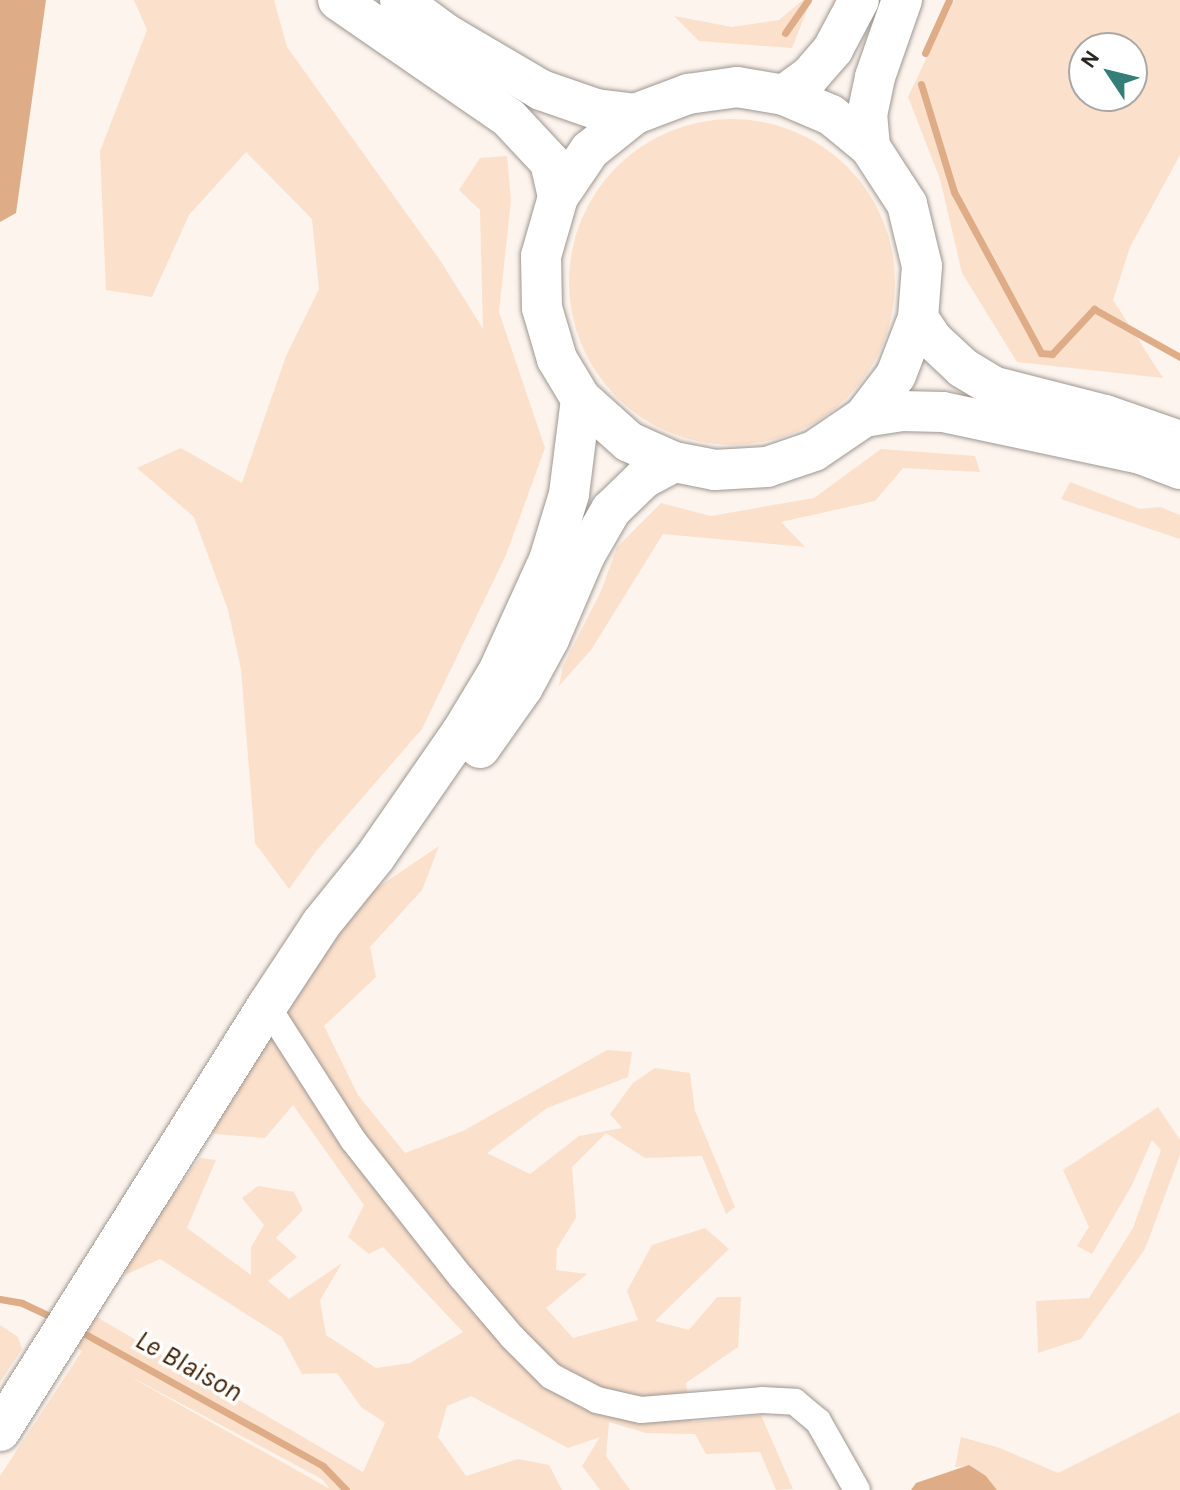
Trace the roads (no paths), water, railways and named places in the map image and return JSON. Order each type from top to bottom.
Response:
[{"type":"main road","points":[[338,0],[509,118],[550,162],[558,197]]},
{"type":"main road","points":[[400,0],[446,34],[541,90],[596,109],[635,114]]},
{"type":"main road","points":[[784,95],[809,77],[833,49],[859,0]]},
{"type":"main road","points":[[870,147],[867,115],[875,77],[902,0]]},
{"type":"main road","points":[[737,87],[784,95],[831,115],[870,147],[907,204],[922,266],[918,318],[896,375],[864,417],[814,451],[767,467],[715,470],[674,462],[629,442],[581,399],[557,359],[542,308],[541,256],[558,197],[590,150],[635,114],[688,94],[737,87]]},
{"type":"main road","points":[[918,318],[932,339],[963,368],[995,387],[1105,415],[1180,441]]},
{"type":"main road","points":[[0,1431],[321,924],[375,857],[461,733],[521,624],[549,560],[569,494],[581,399]]},
{"type":"main road","points":[[864,417],[901,411],[943,412],[1141,454],[1180,469]]},
{"type":"main road","points":[[375,857],[480,748],[523,687],[611,510],[644,478],[674,462]]},
{"type":"street","points":[[267,1006],[362,1153],[481,1301],[551,1376],[597,1400],[641,1410],[762,1400],[795,1402],[818,1421],[857,1490]]},
{"type":"waterway","points":[[785,33],[808,0]]},
{"type":"waterway","points":[[925,53],[949,0]]},
{"type":"waterway","points":[[921,84],[954,192],[1041,353],[1052,354],[1094,309],[1180,357]]},
{"type":"waterway","name":"Le Blaison","points":[[0,1299],[22,1303],[56,1319]]},
{"type":"waterway","name":"Le Blaison","points":[[78,1330],[323,1466],[346,1490]]}]
